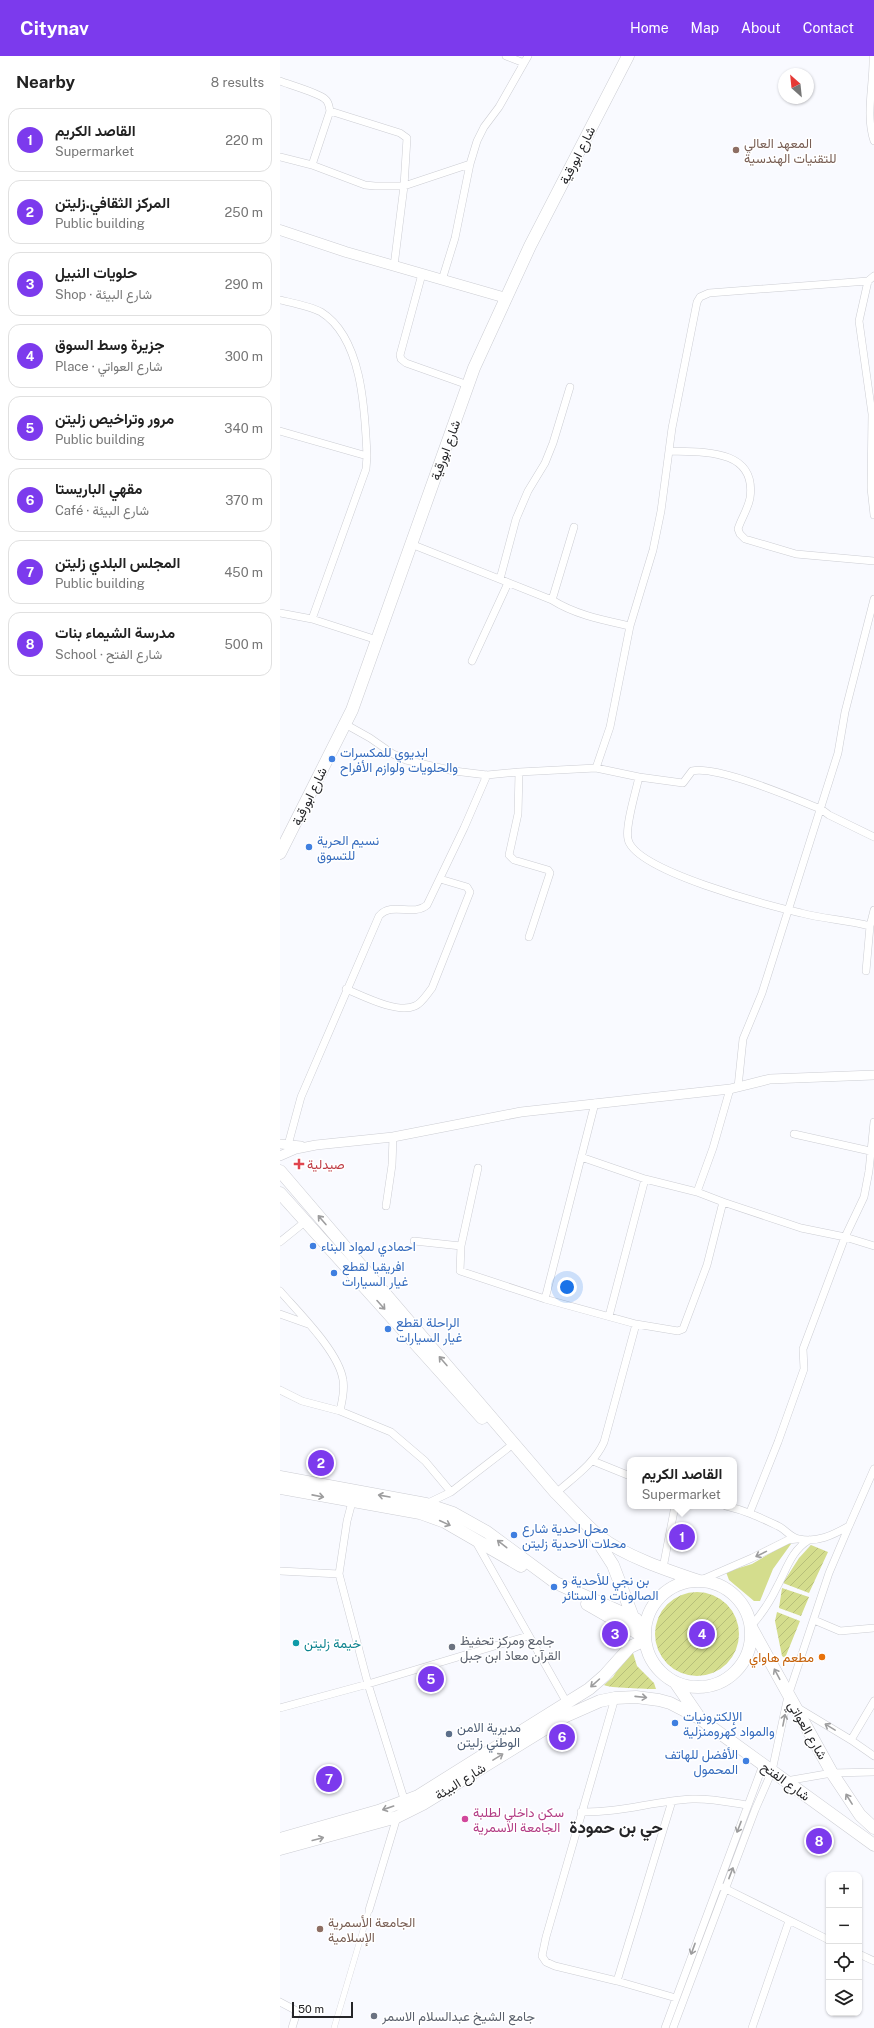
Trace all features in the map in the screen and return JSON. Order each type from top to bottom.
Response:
[{"type":"main road","name":"شارع ابورقية","points":[[280,853],[352,710],[468,385],[530,246],[628,56]]},
{"type":"main road","points":[[280,230],[394,266],[506,298]]},
{"type":"main road","points":[[280,1172],[556,1493],[599,1536],[618,1548],[663,1568],[699,1581],[714,1583],[727,1590],[738,1599],[746,1612],[751,1626],[751,1642],[746,1656],[738,1670],[726,1680],[711,1686],[681,1686],[659,1700]]},
{"type":"main road","points":[[280,1192],[508,1448],[601,1544],[617,1576],[632,1617],[645,1634],[652,1661],[658,1670],[681,1686],[699,1718]]},
{"type":"main road","points":[[280,1477],[426,1504],[453,1513],[487,1532],[556,1583],[632,1617]]},
{"type":"main road","points":[[280,1488],[420,1513],[445,1522],[645,1634]]},
{"type":"main road","points":[[645,1634],[654,1604],[670,1589],[684,1583],[699,1581]]},
{"type":"main road","name":"شارع العواتي","points":[[751,1626],[832,1773],[860,1815],[874,1828]]},
{"type":"main road","name":"شارع البيئة","points":[[280,1838],[405,1802],[418,1796],[589,1689],[604,1676],[630,1647],[645,1634]]},
{"type":"main road","name":"شارع البيئة","points":[[280,1849],[397,1817],[423,1804],[566,1716],[600,1702],[615,1698],[636,1697],[659,1700],[670,1703],[699,1718]]},
{"type":"main road","name":"شارع الفتح","points":[[699,1718],[874,1845]]},
{"type":"street","points":[[506,56],[524,63]]},
{"type":"street","points":[[442,280],[456,238],[470,164],[484,127],[499,107],[528,56]]},
{"type":"street","points":[[873,56],[874,63],[870,110],[874,141]]},
{"type":"street","points":[[280,81],[321,95],[327,100],[330,111],[312,165]]},
{"type":"street","points":[[330,111],[400,133],[407,138],[404,186],[394,266]]},
{"type":"street","points":[[280,156],[312,165],[365,185],[404,186],[470,164]]},
{"type":"street","points":[[422,274],[400,354],[401,359],[406,364],[468,385]]},
{"type":"street","points":[[596,768],[610,728],[630,626],[652,550],[661,511],[672,428],[697,302],[700,297],[709,293],[868,281],[874,276]]},
{"type":"street","points":[[868,281],[859,322],[872,414],[874,515]]},
{"type":"street","points":[[280,300],[321,312],[338,326],[355,360],[365,418],[367,456],[366,469],[312,619]]},
{"type":"street","points":[[500,579],[516,519],[528,491],[545,463],[553,443],[570,387]]},
{"type":"street","points":[[280,431],[367,456]]},
{"type":"street","points":[[670,451],[713,454],[738,461],[745,468],[751,484],[750,500],[738,530],[745,539],[796,554],[874,561]]},
{"type":"street","points":[[552,600],[574,527]]},
{"type":"street","points":[[411,544],[552,600],[565,608],[584,615],[630,626]]},
{"type":"street","points":[[472,661],[508,583]]},
{"type":"street","points":[[697,1192],[734,1088],[743,1039],[762,993],[790,910],[838,753],[845,712],[874,600]]},
{"type":"street","points":[[280,613],[312,619],[377,640]]},
{"type":"street","points":[[345,724],[406,760],[454,771],[487,775],[596,768],[639,777],[683,783],[692,771],[702,770],[765,788],[821,809],[829,815],[874,837]]},
{"type":"street","points":[[519,772],[518,814],[509,855],[514,860],[548,870],[550,873],[529,937]]},
{"type":"street","points":[[487,775],[429,901],[423,908],[387,909],[379,916],[346,989],[301,1097],[284,1145],[307,1147],[393,1137],[521,1112],[734,1088],[770,1079],[874,1075]]},
{"type":"street","points":[[639,777],[628,831],[628,840],[631,846],[646,858],[677,875],[731,895],[799,913],[870,926]]},
{"type":"street","points":[[346,989],[391,1006],[401,1008],[416,1006],[423,999],[432,988],[470,892],[467,887],[440,879]]},
{"type":"street","points":[[866,971],[870,926],[874,910]]},
{"type":"street","points":[[545,1298],[595,1104]]},
{"type":"street","points":[[750,1512],[804,1370],[803,1349],[845,1237],[864,1197],[869,1171],[874,1122]]},
{"type":"street","points":[[794,1134],[870,1151]]},
{"type":"street","points":[[386,1206],[392,1165],[393,1137]]},
{"type":"street","points":[[280,1156],[307,1147]]},
{"type":"street","points":[[581,1157],[645,1179],[697,1192],[801,1228],[845,1237],[874,1246]]},
{"type":"street","points":[[478,1168],[461,1246],[460,1269],[462,1273],[636,1324],[678,1331],[683,1329],[707,1265],[723,1202]]},
{"type":"street","points":[[609,1316],[645,1179]]},
{"type":"street","points":[[280,1242],[306,1221]]},
{"type":"street","points":[[414,1241],[461,1246]]},
{"type":"street","points":[[280,1291],[309,1324],[340,1366],[344,1388],[340,1410]]},
{"type":"street","points":[[280,1314],[309,1324]]},
{"type":"street","points":[[556,1493],[593,1461],[604,1442],[636,1324]]},
{"type":"street","points":[[280,1390],[302,1401],[340,1410],[391,1432],[425,1460],[451,1492]]},
{"type":"street","points":[[426,1504],[451,1492],[508,1448]]},
{"type":"street","points":[[593,1461],[627,1475]]},
{"type":"street","points":[[673,2028],[755,1810],[767,1768],[792,1701],[814,1620],[829,1573],[874,1469]]},
{"type":"street","points":[[352,1502],[347,1522],[339,1574],[368,1684],[405,1802]]},
{"type":"street","points":[[663,1568],[674,1509]]},
{"type":"street","points":[[737,1509],[750,1512],[779,1526],[797,1539]]},
{"type":"street","points":[[699,1581],[746,1561],[788,1540],[809,1540],[832,1535],[849,1526]]},
{"type":"street","points":[[474,1539],[567,1703]]},
{"type":"street","points":[[751,1626],[772,1596],[790,1560],[803,1544],[809,1540]]},
{"type":"street","points":[[280,1571],[339,1574]]},
{"type":"street","points":[[814,1620],[840,1631],[874,1628]]},
{"type":"street","points":[[280,1708],[368,1684],[528,1636]]},
{"type":"street","points":[[615,1698],[581,1812],[542,1956],[546,1962],[555,1966],[617,1981],[676,1998]]},
{"type":"street","points":[[792,1701],[874,1756]]},
{"type":"street","points":[[851,1740],[874,1701]]},
{"type":"street","points":[[665,2028],[716,1885],[747,1805],[767,1768]]},
{"type":"street","points":[[786,1781],[832,1773],[874,1772]]},
{"type":"street","points":[[581,1812],[619,1810],[672,1801],[718,1800],[747,1805]]},
{"type":"street","points":[[617,1981],[672,1801]]},
{"type":"street","points":[[334,2028],[397,1817]]},
{"type":"street","points":[[716,1885],[725,1888],[826,1939]]},
{"type":"street","points":[[752,2028],[789,1921]]},
{"type":"street","points":[[862,1955],[874,1961]]},
{"type":"street","points":[[280,2002],[295,2010],[296,2015],[292,2028]]},
{"type":"green space","points":[[791,1541],[791,1544],[773,1569],[760,1601],[754,1601],[729,1580],[726,1572],[752,1564]]},
{"type":"green space","points":[[811,1545],[828,1552],[809,1593],[783,1583],[799,1558]]},
{"type":"green space","points":[[782,1588],[809,1597],[801,1616],[779,1608]]},
{"type":"green space","points":[[697,1592],[713,1595],[727,1604],[736,1618],[739,1634],[736,1650],[727,1664],[713,1673],[697,1676],[681,1673],[667,1664],[658,1650],[655,1634],[658,1618],[667,1604],[681,1595]]},
{"type":"green space","points":[[777,1612],[800,1621],[785,1658],[782,1656],[775,1621]]},
{"type":"green space","points":[[629,1652],[633,1653],[637,1666],[654,1683],[656,1689],[620,1688],[604,1685],[613,1677]]},
{"type":"place","name":"المعهد العالي للتقنيات الهندسية","points":[[736,150]]},
{"type":"place","name":"ابديوي للمكسرات والحلويات ولوازم الأفراح","points":[[332,759]]},
{"type":"place","name":"نسيم الحرية للتسوق","points":[[309,847]]},
{"type":"place","name":"صيدلية","points":[[299,1164]]},
{"type":"place","name":"احمادي لمواد البناء","points":[[313,1246]]},
{"type":"place","name":"افريقيا لقطع غيار السيارات","points":[[334,1273]]},
{"type":"place","name":"الراحلة لقطع غيار السيارات","points":[[388,1329]]},
{"type":"place","name":"المركز الثقافي.زليتن","points":[[321,1463]]},
{"type":"place","name":"محل احدية شارع محلات الاحدية زليتن","points":[[514,1535]]},
{"type":"place","name":"القاصد الكريم","points":[[682,1537]]},
{"type":"place","name":"بن نجي للأحدية و الصالونات و الستائر","points":[[554,1587]]},
{"type":"place","name":"حلويات النبيل","points":[[615,1634]]},
{"type":"place","name":"جزيرة وسط السوق","points":[[702,1634]]},
{"type":"place","name":"خيمة زليتن","points":[[296,1643]]},
{"type":"place","name":"جامع ومركز تحفيظ القرآن معاذ ابن جبل","points":[[452,1647]]},
{"type":"place","name":"مطعم هاواي","points":[[822,1657]]},
{"type":"place","name":"مرور وتراخيص زليتن","points":[[431,1679]]},
{"type":"place","name":"الإلكترونيات والمواد كهرومنزلية","points":[[675,1723]]},
{"type":"place","name":"مديرية الامن الوطني زليتن","points":[[449,1734]]},
{"type":"place","name":"مقهي الباريستا","points":[[562,1737]]},
{"type":"place","name":"الأفضل للهاتف المحمول","points":[[746,1761]]},
{"type":"place","name":"المجلس البلدي زليتن","points":[[329,1779]]},
{"type":"place","name":"سكن داخلي لطلبة الجامعة اﻻسمرية","points":[[465,1819]]},
{"type":"place","name":"مدرسة الشيماء بنات","points":[[819,1841]]},
{"type":"place","name":"الجامعة الأسمرية الإسلامية","points":[[320,1929]]},
{"type":"place","name":"جامع الشيخ عبدالسلام الاسمر","points":[[374,2016]]},
{"type":"district","name":"حي بن حمودة","points":[[616,1827]]}]
